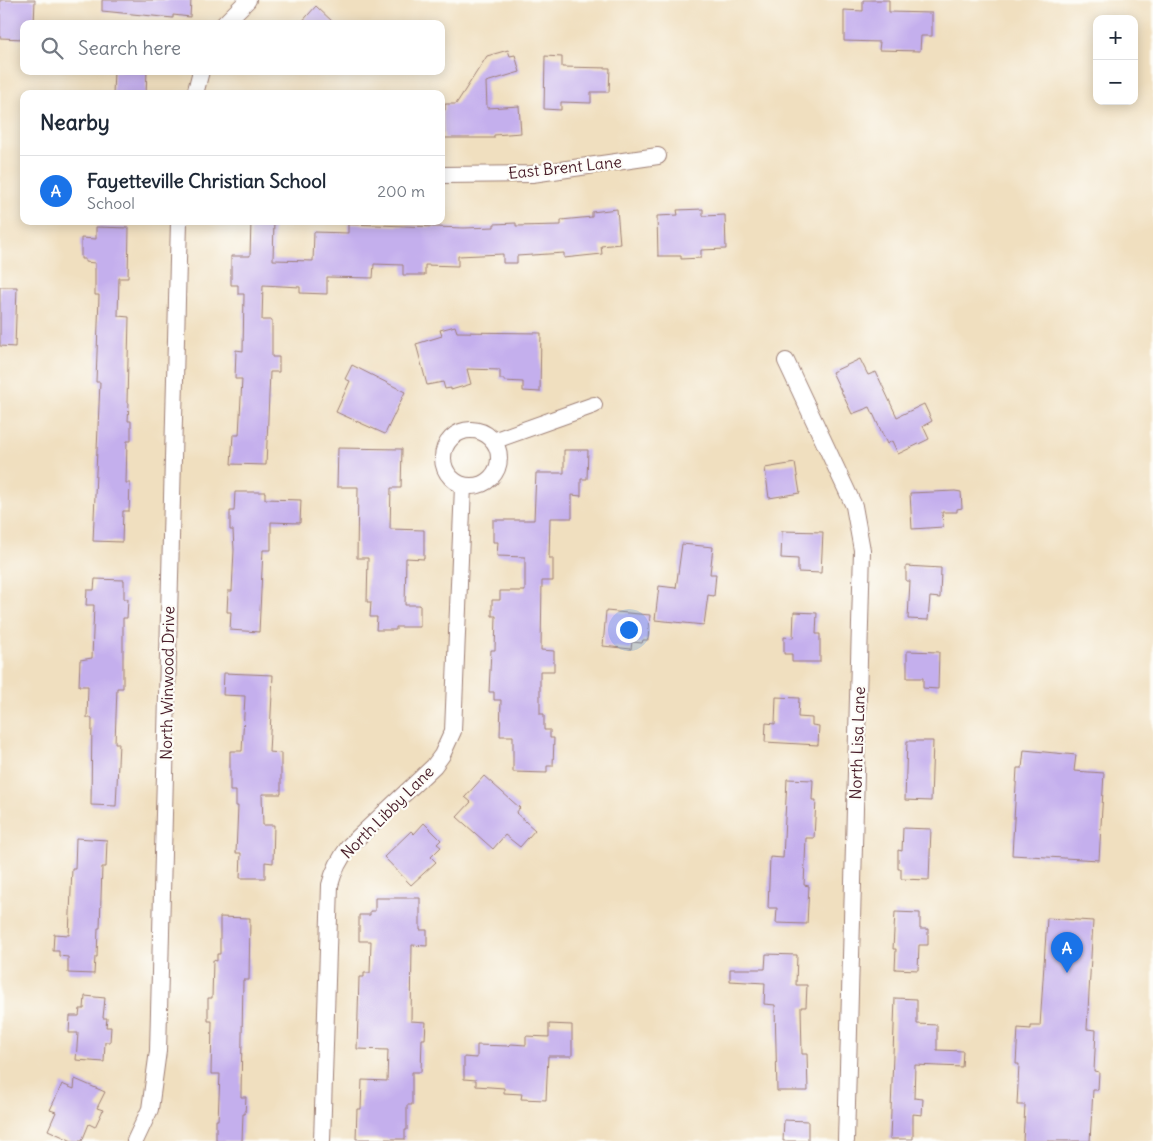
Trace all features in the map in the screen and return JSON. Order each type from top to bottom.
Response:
[{"type":"street","points":[[228,20],[248,0]]},
{"type":"street","points":[[196,90],[200,75]]},
{"type":"street","name":"East Brent Lane","points":[[445,175],[532,174],[658,156]]},
{"type":"street","name":"North Winwood Drive","points":[[135,1141],[150,1109],[158,1051],[179,225]]},
{"type":"street","name":"North Lisa Lane","points":[[786,361],[854,506],[862,550],[846,1141]]},
{"type":"street","points":[[493,441],[594,404]]},
{"type":"street","points":[[470,430],[478,431],[487,435],[498,449],[498,466],[488,481],[472,487],[463,486],[454,482],[448,476],[442,459],[443,451],[453,436],[470,430]]},
{"type":"street","name":"North Libby Lane","points":[[322,1141],[330,885],[334,871],[350,845],[434,766],[442,755],[453,731],[463,486]]},
{"type":"building","points":[[0,0],[35,0],[34,20],[20,20],[20,39],[0,38]]},
{"type":"building","points":[[102,0],[191,0],[190,17],[173,15],[173,18],[102,11]]},
{"type":"building","points":[[863,0],[889,0],[889,12],[932,13],[932,36],[921,36],[920,51],[879,50],[880,42],[844,41],[844,10],[863,11]]},
{"type":"building","points":[[316,6],[331,20],[304,20]]},
{"type":"building","points":[[508,50],[510,56],[515,55],[520,72],[486,82],[487,108],[519,106],[521,133],[494,135],[494,138],[445,138],[445,104],[456,104],[487,56]]},
{"type":"building","points":[[545,56],[562,57],[562,67],[610,68],[609,92],[591,92],[591,103],[561,102],[561,110],[544,109]]},
{"type":"building","points":[[114,75],[147,75],[146,90],[113,90]]},
{"type":"building","points":[[617,209],[620,244],[601,246],[602,254],[564,258],[564,253],[517,256],[517,263],[503,263],[503,254],[458,256],[458,266],[425,265],[425,275],[403,275],[403,265],[374,264],[373,278],[327,277],[327,294],[300,293],[300,287],[263,285],[262,320],[272,320],[272,357],[279,357],[279,372],[270,372],[266,465],[231,464],[233,435],[239,435],[242,379],[235,379],[236,350],[243,351],[244,294],[238,294],[238,285],[231,285],[231,256],[250,256],[251,225],[274,225],[273,260],[313,261],[314,232],[348,233],[348,225],[464,228],[494,227],[494,224],[516,223],[516,226],[561,225],[561,220],[592,217],[592,212]]},
{"type":"building","points":[[703,209],[703,216],[725,215],[726,249],[701,250],[701,258],[681,259],[681,256],[658,256],[657,216],[678,215],[677,210]]},
{"type":"building","points":[[96,227],[129,228],[128,278],[119,278],[118,316],[129,317],[127,403],[129,403],[128,421],[131,421],[131,441],[127,441],[126,483],[130,483],[129,511],[123,511],[122,542],[93,541],[100,382],[96,382],[99,295],[95,295],[95,263],[85,262],[85,259],[81,259],[81,238],[96,239]]},
{"type":"building","points":[[0,287],[17,287],[15,347],[0,346]]},
{"type":"building","points":[[455,326],[457,332],[541,333],[540,392],[523,391],[523,382],[500,379],[500,370],[467,369],[471,384],[451,390],[451,388],[445,389],[443,382],[427,385],[416,344],[442,336],[440,330]]},
{"type":"building","points":[[860,359],[868,375],[876,372],[897,417],[924,404],[932,421],[923,426],[929,439],[898,454],[892,441],[887,444],[870,407],[852,414],[832,372]]},
{"type":"building","points":[[352,365],[405,392],[385,434],[336,412],[350,381],[345,379]]},
{"type":"building","points":[[338,448],[402,449],[401,488],[391,488],[390,529],[424,530],[424,559],[406,558],[405,605],[420,605],[420,627],[396,627],[396,630],[376,630],[377,617],[370,617],[371,602],[367,602],[368,558],[357,558],[358,487],[337,487]]},
{"type":"building","points":[[564,450],[588,450],[587,479],[581,479],[581,496],[572,495],[572,518],[550,518],[549,558],[553,558],[553,581],[542,581],[541,650],[554,651],[554,671],[540,671],[540,714],[544,714],[544,730],[550,730],[550,738],[554,738],[553,766],[547,766],[547,773],[513,772],[513,736],[500,736],[501,700],[494,700],[494,692],[489,692],[491,650],[495,650],[496,616],[492,616],[492,600],[500,600],[500,591],[525,591],[525,557],[497,556],[498,542],[493,542],[493,520],[534,520],[536,473],[564,473]]},
{"type":"building","points":[[795,463],[800,493],[769,498],[765,468]]},
{"type":"building","points":[[235,492],[265,492],[265,499],[301,500],[300,523],[271,522],[271,550],[263,550],[259,632],[230,630],[231,612],[227,612],[228,591],[232,591],[234,550],[233,530],[230,530],[230,511],[234,511]]},
{"type":"building","points":[[961,492],[962,508],[957,509],[957,512],[942,512],[943,527],[912,529],[910,493]]},
{"type":"building","points":[[782,531],[823,532],[821,573],[798,572],[798,559],[781,558]]},
{"type":"building","points":[[682,544],[713,547],[710,574],[716,574],[714,596],[708,595],[704,625],[655,620],[659,586],[676,588]]},
{"type":"building","points":[[906,566],[941,568],[940,598],[930,597],[928,620],[908,619],[910,581],[906,581]]},
{"type":"building","points":[[95,579],[124,580],[124,599],[128,599],[127,618],[123,618],[123,688],[117,688],[115,743],[119,743],[116,806],[91,805],[92,718],[87,718],[88,686],[79,686],[80,660],[92,658],[94,605],[86,605],[87,590],[94,590]]},
{"type":"building","points":[[606,611],[650,615],[648,640],[643,640],[642,643],[632,642],[631,649],[603,646]]},
{"type":"building","points":[[794,612],[817,613],[816,634],[820,634],[820,662],[792,662],[792,654],[784,654],[784,637],[793,638]]},
{"type":"building","points":[[907,651],[939,652],[938,689],[923,688],[923,678],[907,678]]},
{"type":"building","points":[[224,673],[273,675],[269,752],[281,753],[281,794],[262,794],[263,825],[274,825],[273,863],[265,862],[265,878],[240,878],[241,853],[236,853],[238,806],[236,806],[236,791],[230,791],[230,751],[242,751],[245,696],[223,695]]},
{"type":"building","points":[[776,697],[799,698],[798,717],[812,718],[812,725],[819,726],[818,745],[765,742],[766,723],[775,724]]},
{"type":"building","points":[[907,741],[933,741],[931,801],[905,800]]},
{"type":"building","points":[[1024,750],[1076,755],[1074,771],[1104,773],[1099,860],[1012,855],[1017,768],[1022,768]]},
{"type":"building","points":[[484,776],[520,808],[516,813],[535,830],[520,847],[505,835],[493,849],[457,817],[471,802],[465,797]]},
{"type":"building","points":[[787,779],[813,780],[812,800],[816,800],[814,838],[806,838],[804,885],[809,886],[807,924],[776,923],[777,908],[768,908],[770,857],[783,858]]},
{"type":"building","points":[[424,823],[441,840],[437,844],[441,847],[431,857],[436,862],[411,885],[384,857],[411,831],[414,834]]},
{"type":"building","points":[[903,828],[931,829],[929,880],[901,879],[901,869],[898,869],[898,850],[902,851]]},
{"type":"building","points":[[76,838],[107,840],[106,867],[102,867],[100,928],[98,928],[97,957],[95,957],[94,974],[68,973],[68,957],[59,956],[59,951],[53,951],[54,934],[69,935],[72,869],[75,869]]},
{"type":"building","points":[[375,898],[420,898],[420,930],[427,930],[427,946],[412,945],[411,1021],[426,1022],[425,1039],[422,1039],[421,1072],[412,1072],[412,1105],[407,1105],[405,1139],[356,1139],[357,1109],[361,1109],[362,1080],[387,1081],[388,1050],[357,1049],[359,977],[364,977],[364,973],[370,973],[371,941],[359,941],[359,915],[370,915],[370,911],[375,911]]},
{"type":"building","points":[[895,912],[920,913],[920,929],[928,929],[928,945],[919,945],[918,970],[895,969],[896,949],[893,949]]},
{"type":"building","points":[[220,917],[250,918],[249,980],[243,980],[241,1097],[246,1097],[242,1141],[216,1141],[220,1074],[211,1074],[212,1021],[208,1021],[208,998],[212,998],[213,960],[217,961],[217,954],[220,954]]},
{"type":"building","points":[[1047,918],[1093,921],[1087,1029],[1096,1030],[1094,1071],[1099,1072],[1098,1090],[1093,1090],[1090,1141],[1023,1141],[1025,1105],[1017,1105],[1019,1064],[1016,1064],[1018,1028],[1031,1029],[1031,1026],[1040,1026]]},
{"type":"building","points":[[766,954],[797,955],[796,985],[807,985],[806,1007],[801,1007],[802,1054],[807,1054],[808,1091],[777,1091],[775,1005],[764,1004],[765,983],[730,981],[730,969],[765,969]]},
{"type":"building","points":[[85,996],[105,998],[103,1018],[107,1018],[106,1027],[111,1027],[110,1042],[105,1042],[104,1062],[76,1060],[78,1033],[69,1033],[70,1016],[79,1016],[80,1009],[84,1009]]},
{"type":"building","points":[[895,998],[917,999],[917,1024],[937,1025],[937,1050],[963,1051],[962,1067],[915,1065],[914,1098],[923,1099],[922,1115],[913,1114],[913,1139],[890,1139]]},
{"type":"building","points":[[549,1024],[572,1025],[572,1056],[548,1056],[546,1100],[521,1099],[522,1094],[504,1093],[504,1088],[476,1086],[476,1080],[464,1079],[464,1057],[477,1058],[477,1045],[526,1045],[526,1036],[549,1037]]},
{"type":"building","points":[[75,1079],[105,1092],[97,1108],[103,1110],[95,1127],[89,1124],[82,1141],[72,1141],[48,1130],[56,1112],[50,1110],[62,1084],[74,1089]]},
{"type":"building","points":[[784,1120],[808,1121],[808,1141],[783,1141]]},
{"type":"place","name":"Fayetteville Christian School","points":[[1067,973]]}]
